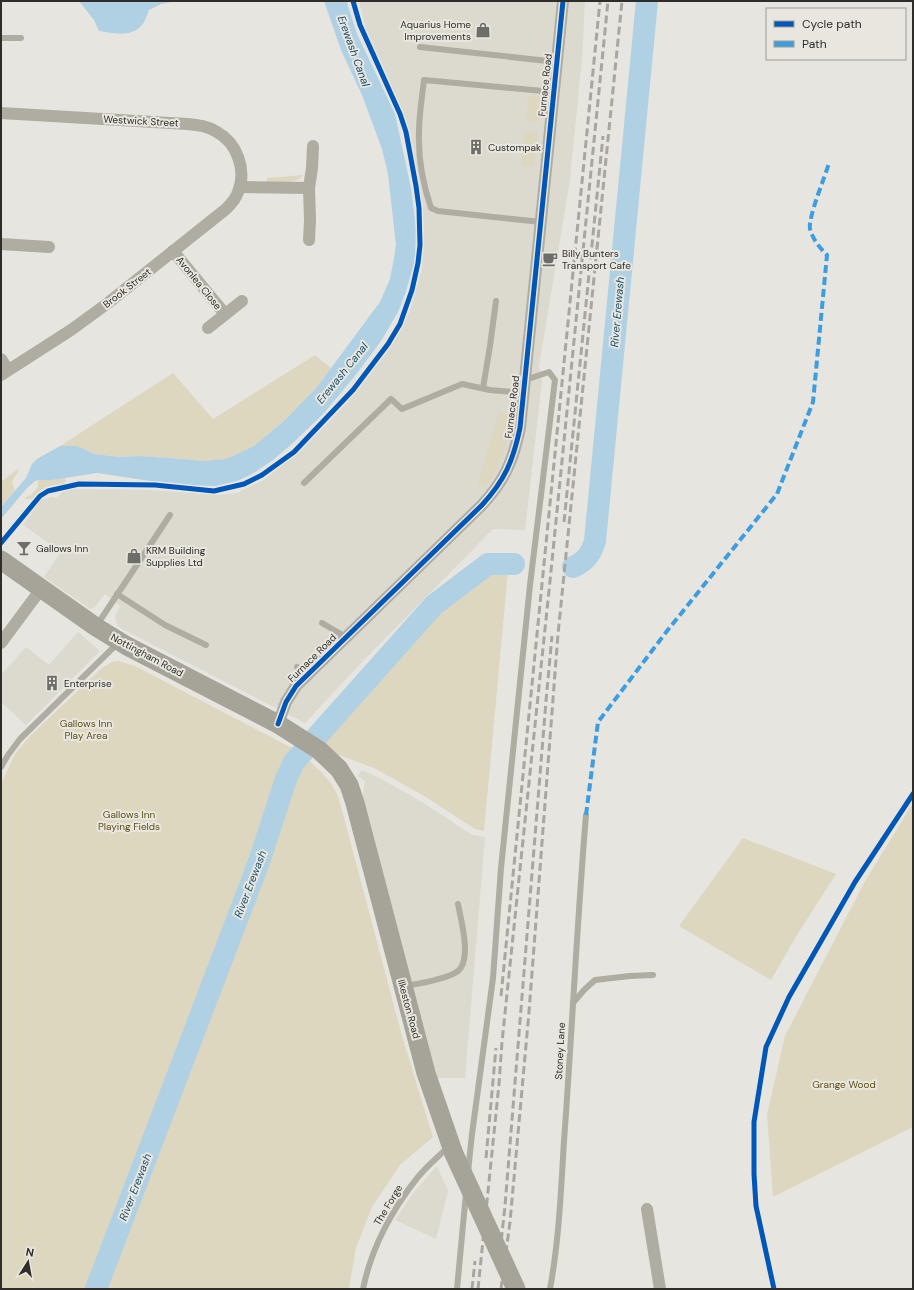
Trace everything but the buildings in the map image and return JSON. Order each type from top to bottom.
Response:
[{"type":"main road","name":"Nottingham Road","points":[[1,560],[119,642],[278,724],[300,738]]},
{"type":"main road","name":"Ilkeston Road","points":[[300,738],[319,750],[339,769],[352,794],[426,1073],[453,1149],[516,1289]]},
{"type":"street","name":"Furnace Road","points":[[278,724],[286,702],[292,692],[346,637],[478,509],[499,485],[510,465],[520,428],[524,393],[563,1]]},
{"type":"street","name":"Westwick Street","points":[[1,112],[187,124],[208,128],[225,137],[235,151],[240,167],[240,187]]},
{"type":"street","points":[[309,240],[316,226],[309,188],[318,162],[313,146]]},
{"type":"street","points":[[240,187],[309,188]]},
{"type":"street","name":"Brook Street","points":[[5,373],[102,308],[226,209],[235,199],[240,187]]},
{"type":"street","points":[[1,244],[42,243]]},
{"type":"street","name":"Avonlea Close","points":[[173,251],[225,314]]},
{"type":"street","name":"Avonlea Close","points":[[208,328],[242,301]]},
{"type":"street","points":[[1,359],[5,373]]},
{"type":"street","points":[[1,643],[41,589]]},
{"type":"street","points":[[647,1209],[660,1289]]},
{"type":"lane","points":[[1,38],[22,38]]},
{"type":"lane","points":[[420,47],[557,62]]},
{"type":"lane","points":[[541,222],[438,211],[430,208],[426,195],[420,156],[419,133],[424,80],[554,92]]},
{"type":"lane","points":[[483,388],[496,301]]},
{"type":"lane","points":[[457,1289],[472,1134],[493,978],[501,868],[530,584],[555,380],[549,372],[525,380]]},
{"type":"lane","points":[[304,483],[391,399],[402,409],[462,384],[524,393]]},
{"type":"lane","points":[[1,543],[45,492],[64,486]]},
{"type":"lane","points":[[96,627],[170,515]]},
{"type":"lane","points":[[117,594],[165,624],[206,645]]},
{"type":"lane","points":[[322,623],[346,637]]},
{"type":"lane","points":[[1,767],[20,739],[119,642]]},
{"type":"lane","points":[[297,667],[310,674]]},
{"type":"lane","name":"Stoney Lane","points":[[550,1289],[558,1229],[580,883],[586,814]]},
{"type":"lane","points":[[403,987],[441,978],[458,972],[462,966],[464,959],[465,939],[458,904]]},
{"type":"lane","points":[[573,1003],[595,980],[652,975]]},
{"type":"lane","name":"The Forge","points":[[363,1289],[372,1255],[404,1196],[418,1176],[453,1149]]},
{"type":"shaded area","points":[[359,1],[585,1],[582,59],[570,179],[539,367],[542,381],[525,530],[493,529],[362,662],[305,723],[122,629],[117,625],[115,617],[120,606],[105,594],[94,608],[90,609],[44,577],[61,552],[23,525],[42,500],[51,497],[57,498],[63,491],[73,489],[150,490],[219,495],[237,493],[264,480],[304,447],[353,396],[400,331],[410,311],[422,269],[424,233],[422,204],[411,135],[403,112],[366,29]]},
{"type":"shaded area","points":[[78,632],[100,651],[26,725],[1,702],[1,675],[26,647],[49,665]]},
{"type":"shaded area","points":[[362,770],[422,802],[472,835],[485,837],[465,1078],[436,1078],[362,799],[365,781],[358,776]]},
{"type":"shaded area","points":[[437,1166],[448,1191],[436,1239],[395,1220],[414,1192]]},
{"type":"green space","points":[[529,95],[541,97],[538,123],[526,121]]},
{"type":"green space","points":[[525,131],[538,132],[534,167],[521,165]]},
{"type":"green space","points":[[303,175],[291,182],[267,182],[267,178]]},
{"type":"green space","points":[[315,355],[331,368],[317,387],[286,419],[254,446],[226,459],[202,461],[139,456],[120,457],[94,454],[84,449],[60,446],[173,373],[213,419]]},
{"type":"green space","points":[[499,412],[509,416],[509,433],[499,464],[484,488],[478,484]]},
{"type":"green space","points":[[19,468],[12,483],[15,490],[1,507],[1,482]]},
{"type":"green space","points":[[65,478],[66,482],[45,487],[32,499],[24,499],[31,495],[38,487],[38,480]]},
{"type":"green space","points":[[492,570],[508,571],[484,831],[475,829],[426,797],[374,768],[336,754],[323,745],[397,656],[482,573]]},
{"type":"green space","name":"Gallows Inn Playing Fields","points":[[118,661],[135,666],[292,748],[279,771],[253,854],[90,1289],[1,1289],[1,784],[15,754],[30,736],[102,668],[112,662]]},
{"type":"green space","points":[[308,760],[330,782],[339,799],[402,1036],[433,1137],[400,1165],[372,1207],[356,1248],[349,1289],[106,1289],[122,1248],[137,1198],[212,1005],[267,858],[292,784],[301,767]]},
{"type":"green space","name":"Grange Wood","points":[[913,803],[913,1127],[773,1197],[767,1115],[785,1036],[864,883]]},
{"type":"green space","points":[[743,838],[836,874],[797,935],[771,980],[679,926]]},
{"type":"water","points":[[79,1],[176,1],[161,4],[149,10],[142,25],[138,29],[133,32],[122,34],[99,31],[94,20]]},
{"type":"water","name":"Erewash Canal","points":[[324,1],[347,1],[357,34],[395,114],[411,188],[416,229],[415,260],[398,312],[381,341],[325,412],[273,460],[252,474],[237,481],[215,486],[178,485],[97,473],[52,480],[38,480],[27,488],[1,519],[1,507],[26,478],[32,464],[37,459],[60,446],[76,446],[94,454],[120,457],[139,456],[202,461],[226,459],[254,446],[286,419],[317,387],[380,302],[390,279],[396,245],[388,174],[382,149],[362,95],[341,50]]},
{"type":"waterway","name":"River Erewash","points":[[573,567],[587,557],[592,550],[595,541],[647,1]]},
{"type":"waterway","name":"River Erewash","points":[[96,1289],[259,862],[286,779],[294,762],[434,605],[488,564],[514,564]]},
{"type":"railway","points":[[501,996],[600,1]]},
{"type":"railway","points":[[478,1289],[608,1]]},
{"type":"railway","points":[[501,1289],[510,1222],[529,1012],[558,634],[622,1]]},
{"type":"railway","points":[[564,522],[603,136]]},
{"type":"railway","points":[[500,1252],[552,636]]},
{"type":"railway","points":[[486,1158],[496,1048]]},
{"type":"railway","points":[[472,1289],[475,1261]]},
{"type":"marked path","points":[[586,815],[598,722],[667,631],[777,494],[813,402],[827,255],[819,247],[813,237],[810,229],[810,223],[829,163]]},
{"type":"cycle path","points":[[1,543],[40,496],[48,491],[79,484],[155,485],[214,491],[244,484],[262,475],[294,452],[353,390],[388,344],[400,324],[412,290],[420,245],[419,208],[406,132],[400,114],[360,25],[353,1]]},
{"type":"cycle path","points":[[278,724],[286,702],[296,686],[482,505],[497,487],[511,460],[520,428],[563,1]]},
{"type":"cycle path","points":[[774,1289],[756,1206],[754,1174],[754,1122],[766,1047],[789,997],[855,882],[913,794]]},
{"type":"place","name":"Aquarius Home Improvements","points":[[483,30]]},
{"type":"place","name":"Custompak","points":[[476,147]]},
{"type":"place","name":"Billy Bunters Transport Cafe","points":[[550,259]]},
{"type":"place","name":"Gallows Inn","points":[[24,548]]},
{"type":"place","name":"KRM Building Supplies Ltd","points":[[134,556]]},
{"type":"place","name":"Enterprise","points":[[52,683]]},
{"type":"park label","name":"Gallows Inn Play Area","points":[[86,728]]}]
